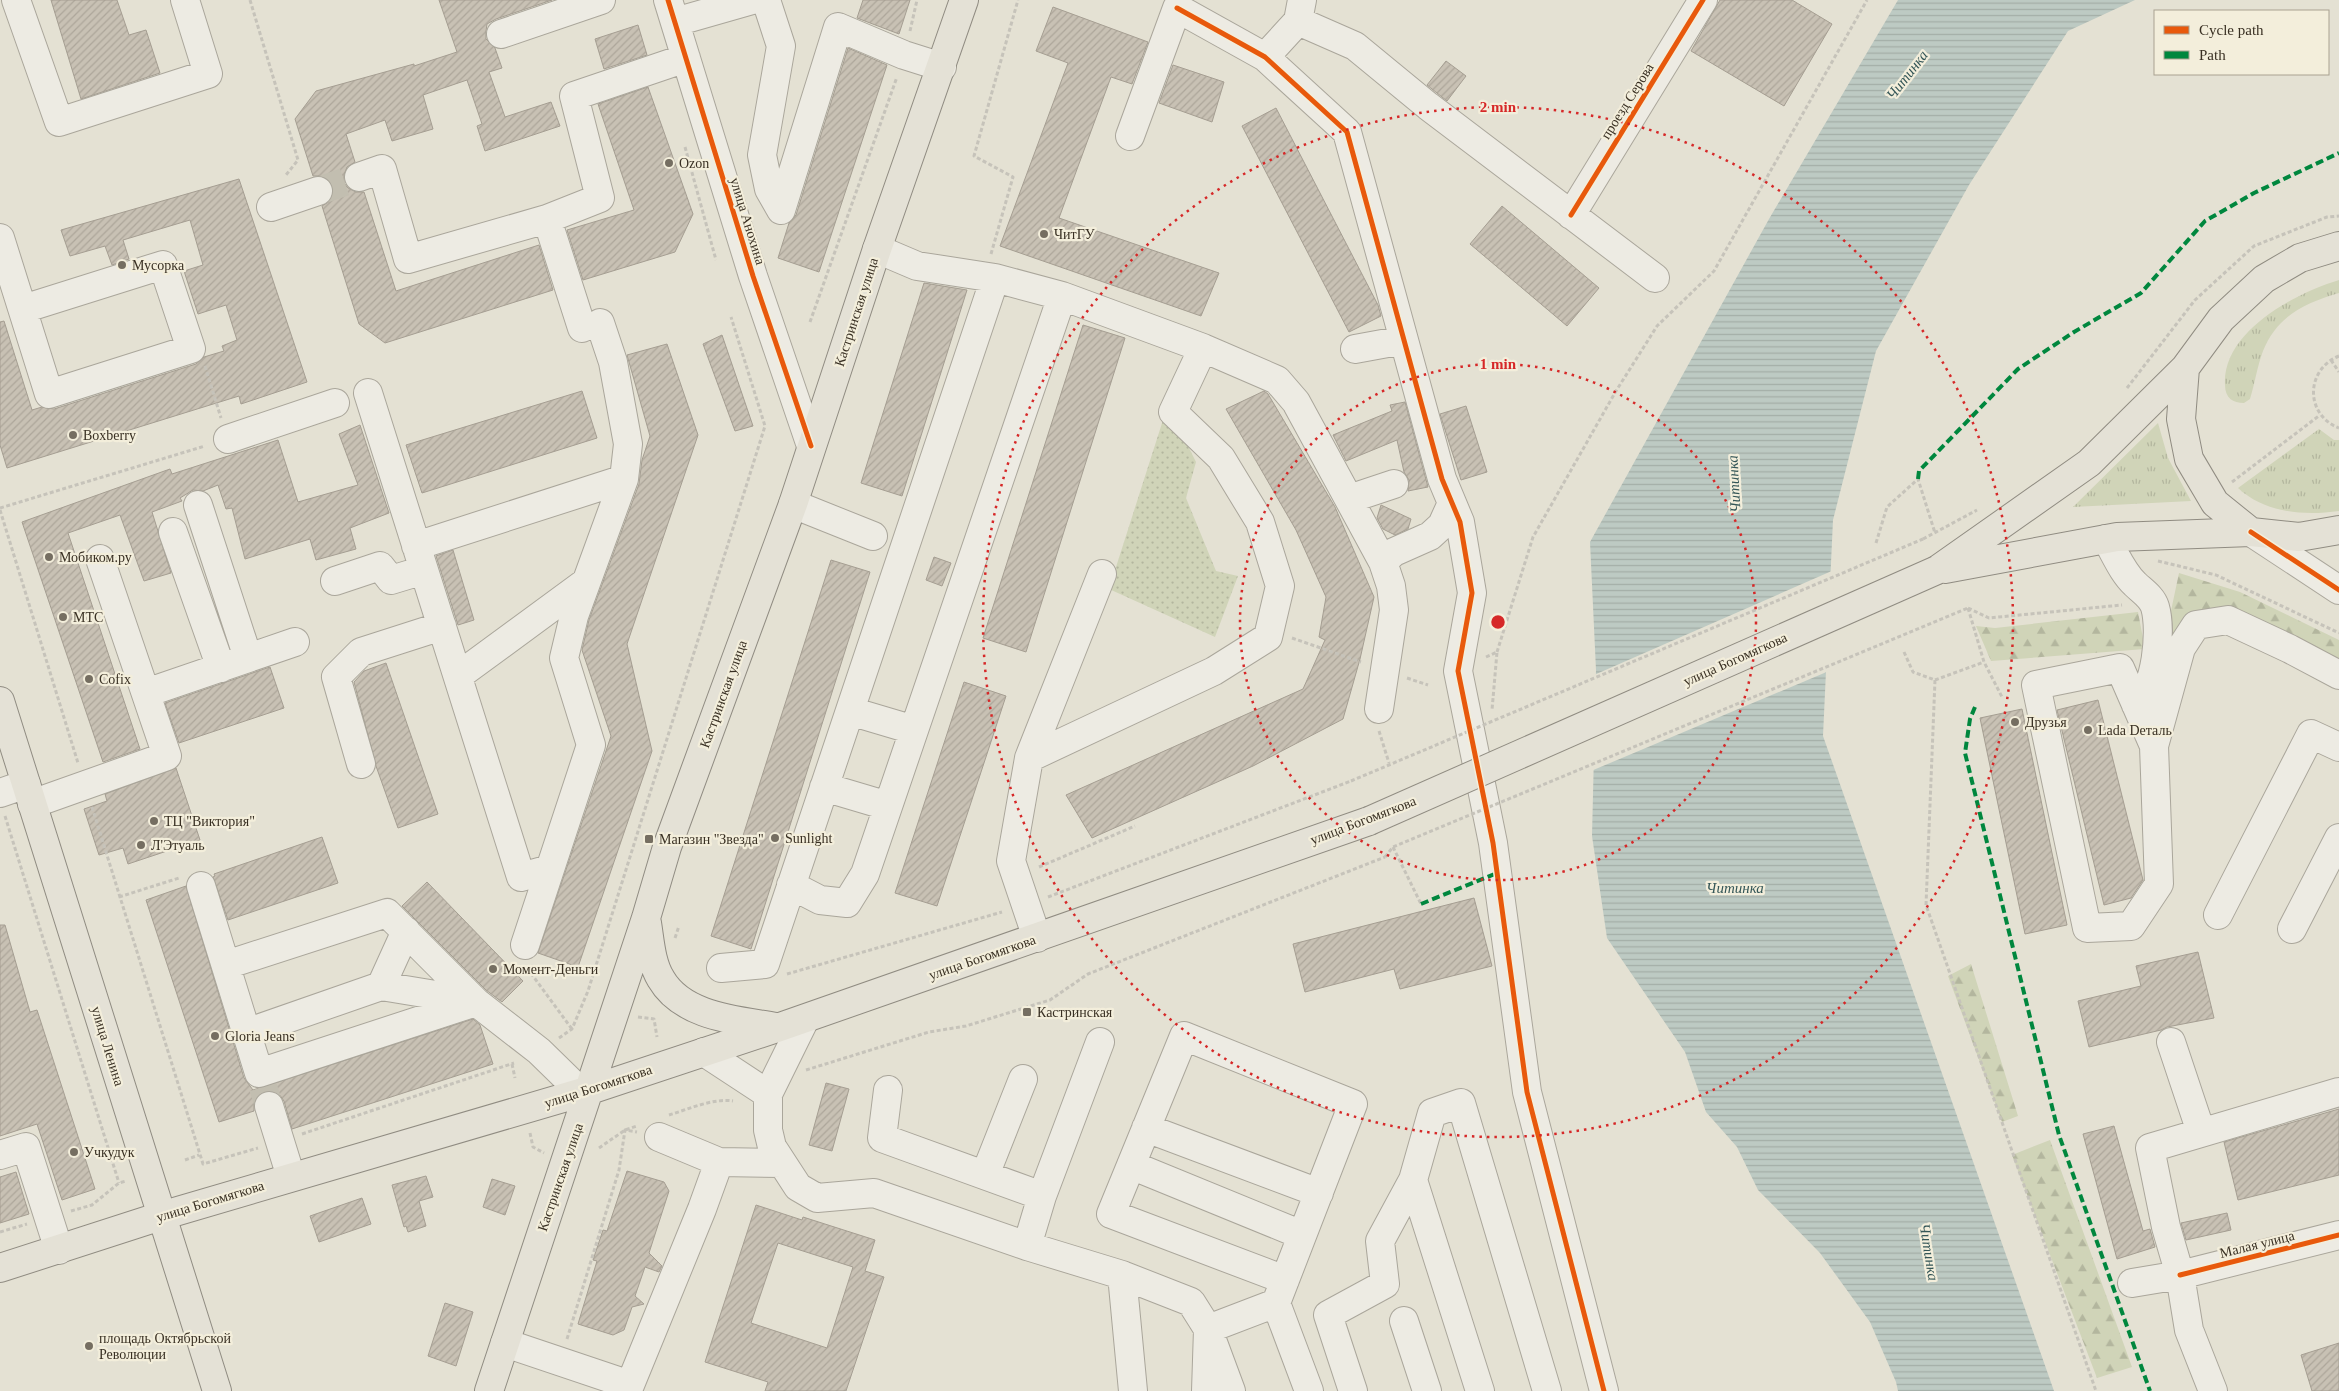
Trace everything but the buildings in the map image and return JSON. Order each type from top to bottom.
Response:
[{"type":"main road","name":"Кастринская улица","points":[[489,1391],[586,1091],[646,918],[667,847],[793,504],[877,248],[964,0]]},
{"type":"main road","points":[[1936,570],[2089,463],[2185,368],[2221,319],[2264,279],[2300,258],[2339,246]]},
{"type":"main road","points":[[2185,368],[2181,420],[2189,459],[2215,503],[2251,532]]},
{"type":"main road","points":[[1936,570],[2106,539],[2251,532],[2299,537],[2339,530]]},
{"type":"main road","name":"улица Богомягкова","points":[[0,1268],[161,1216],[586,1091],[780,1028],[1369,821],[1936,570]]},
{"type":"main road","name":"улица Ленина","points":[[0,701],[217,1391]]},
{"type":"main road","points":[[646,918],[653,959],[661,979],[673,993],[698,1010],[780,1028]]},
{"type":"street","points":[[16,0],[60,122],[208,74],[185,0]]},
{"type":"street","points":[[500,34],[601,0]]},
{"type":"street","points":[[672,11],[752,0]]},
{"type":"street","points":[[766,0],[781,46],[762,155],[769,189],[781,210],[838,27],[904,55],[942,67]]},
{"type":"street","name":"проезд Серова","points":[[1571,215],[1703,0]]},
{"type":"street","points":[[1130,136],[1177,8],[1265,57],[1347,132],[1442,479],[1460,522],[1472,593],[1458,671],[1492,844],[1526,1092],[1604,1391]]},
{"type":"street","name":"улица Анохина","points":[[672,11],[753,276],[812,446]]},
{"type":"street","points":[[1265,57],[1300,11],[1355,46],[1428,106],[1655,278]]},
{"type":"street","points":[[360,177],[382,170],[408,259],[547,219],[600,198],[574,96],[686,58]]},
{"type":"street","points":[[275,195],[318,191]]},
{"type":"street","points":[[525,945],[591,745],[564,658],[574,616],[624,479],[628,444],[613,362],[591,326],[547,219]]},
{"type":"street","points":[[0,238],[4,267],[23,309],[49,394],[191,349],[163,265],[23,309]]},
{"type":"street","points":[[877,248],[917,266],[995,278],[1062,296],[1203,348],[1277,380],[1296,402],[1383,562],[1391,586],[1394,610],[1379,719]]},
{"type":"street","points":[[721,968],[765,964],[995,278]]},
{"type":"street","points":[[791,886],[820,900],[847,903],[865,874],[1062,296]]},
{"type":"street","points":[[1356,349],[1404,340]]},
{"type":"street","points":[[1029,758],[1214,671],[1268,637],[1280,586],[1260,522],[1222,458],[1173,412],[1203,348]]},
{"type":"street","points":[[368,393],[521,877],[550,869]]},
{"type":"street","points":[[228,439],[335,403]]},
{"type":"street","points":[[335,581],[380,566],[392,580],[420,558],[624,479]]},
{"type":"street","points":[[1349,499],[1394,484]]},
{"type":"street","points":[[1383,562],[1394,552],[1430,536],[1442,525],[1452,503]]},
{"type":"street","points":[[793,504],[873,536]]},
{"type":"street","points":[[198,505],[248,658]]},
{"type":"street","points":[[174,532],[221,668]]},
{"type":"street","points":[[2251,532],[2339,590]]},
{"type":"street","points":[[2106,539],[2133,583],[2146,593],[2155,606],[2158,627],[2157,651],[2144,699],[2136,705]]},
{"type":"street","points":[[1,801],[85,784],[167,756],[100,560]]},
{"type":"street","points":[[1037,938],[1011,861],[1029,758],[1102,574]]},
{"type":"street","points":[[458,676],[586,582]]},
{"type":"street","points":[[2154,746],[2120,668],[2036,685],[2086,928],[2130,926],[2158,884],[2154,746],[2181,648],[2196,625],[2228,620],[2290,649],[2339,675]]},
{"type":"street","points":[[361,764],[336,677],[361,652],[442,626]]},
{"type":"street","points":[[146,692],[295,642]]},
{"type":"street","points":[[850,711],[914,730]]},
{"type":"street","points":[[2218,915],[2310,734],[2339,747]]},
{"type":"street","points":[[824,787],[888,806]]},
{"type":"street","points":[[2292,929],[2339,838]]},
{"type":"street","points":[[201,886],[292,1177]]},
{"type":"street","points":[[226,965],[387,913],[476,1002],[539,1051],[586,1091]]},
{"type":"street","points":[[381,986],[406,931]]},
{"type":"street","points":[[246,1033],[381,986],[476,1002]]},
{"type":"street","points":[[264,1088],[476,1002]]},
{"type":"street","points":[[805,1018],[768,1094],[768,1130],[772,1147],[798,1187],[817,1198],[874,1193],[1027,1246],[1122,1275],[1191,1302],[1208,1328],[1231,1391]]},
{"type":"street","points":[[1281,1291],[1111,1214],[1184,1036],[1353,1104],[1281,1291],[1309,1391]]},
{"type":"street","points":[[1027,1246],[1042,1196],[1100,1042]]},
{"type":"street","points":[[2171,1042],[2201,1132]]},
{"type":"street","points":[[704,1052],[768,1094]]},
{"type":"street","points":[[985,1175],[1023,1079]]},
{"type":"street","points":[[888,1090],[882,1138],[1042,1196]]},
{"type":"street","points":[[2213,1391],[2189,1330],[2180,1275],[2166,1227],[2150,1148],[2339,1092]]},
{"type":"street","points":[[1353,1391],[1328,1315],[1385,1284],[1380,1241],[1413,1180],[1432,1113],[1461,1103],[1547,1391]]},
{"type":"street","points":[[655,1126],[719,1162],[782,1163]]},
{"type":"street","points":[[1146,1128],[1318,1193]]},
{"type":"street","points":[[0,1155],[26,1147],[58,1250]]},
{"type":"street","points":[[505,1343],[630,1385],[702,1209],[719,1162]]},
{"type":"street","points":[[1131,1165],[1302,1235]]},
{"type":"street","points":[[1413,1180],[1480,1391]]},
{"type":"street","name":"Малая улица","points":[[2132,1283],[2180,1275],[2339,1235]]},
{"type":"street","points":[[1122,1275],[1133,1391]]},
{"type":"street","points":[[1208,1328],[1281,1291]]},
{"type":"street","points":[[1404,1321],[1427,1391]]},
{"type":"street","points":[[1206,1391],[1208,1328]]},
{"type":"path","points":[[250,0],[298,160],[275,195]]},
{"type":"path","points":[[810,322],[904,55],[917,0]]},
{"type":"path","points":[[995,278],[991,251],[1013,177],[974,156],[1018,0]]},
{"type":"path","points":[[1495,728],[1492,709],[1497,652],[1533,537],[1601,417],[1657,326],[1714,271],[1867,0]]},
{"type":"path","points":[[684,140],[716,260]]},
{"type":"path","points":[[2126,390],[2195,300],[2254,246],[2327,217],[2339,216]]},
{"type":"path","points":[[204,364],[228,439],[0,509],[203,1164],[280,1142],[512,1064],[539,1051],[572,1029],[588,991],[619,896],[766,426],[731,317]]},
{"type":"path","points":[[2339,356],[2321,368],[2315,380],[2312,393],[2320,415],[2339,428]]},
{"type":"path","points":[[2331,360],[2339,372]]},
{"type":"path","points":[[2232,482],[2320,415]]},
{"type":"path","points":[[1876,543],[1887,508],[1918,479],[1934,533]]},
{"type":"path","points":[[779,977],[1026,905],[1351,780],[1923,538],[1984,506]]},
{"type":"path","points":[[2156,561],[2216,574],[2339,633]]},
{"type":"path","points":[[798,1073],[929,1032],[966,1026],[1050,1000],[1088,974],[1385,857],[1393,847],[1968,608],[1989,618],[2125,604]]},
{"type":"path","points":[[1968,608],[1984,662],[2002,698]]},
{"type":"path","points":[[1270,630],[1428,685]]},
{"type":"path","points":[[1458,671],[1497,652]]},
{"type":"path","points":[[1904,652],[1913,672],[1936,680],[1984,662]]},
{"type":"path","points":[[1936,680],[1926,905],[2096,1391]]},
{"type":"path","points":[[1379,719],[1388,763]]},
{"type":"path","points":[[1504,795],[1505,804]]},
{"type":"path","points":[[1,801],[119,1183]]},
{"type":"path","points":[[1017,876],[1135,826]]},
{"type":"path","points":[[1393,847],[1421,904]]},
{"type":"path","points":[[119,897],[185,876],[201,886]]},
{"type":"path","points":[[674,942],[679,926]]},
{"type":"path","points":[[525,945],[527,971],[572,1029]]},
{"type":"path","points":[[636,1017],[654,1020],[657,1038]]},
{"type":"path","points":[[512,1064],[516,1078]]},
{"type":"path","points":[[599,1148],[626,1130],[655,1126],[698,1106],[727,1100],[739,1102]]},
{"type":"path","points":[[626,1130],[655,1126]]},
{"type":"path","points":[[560,1362],[619,1170],[626,1130]]},
{"type":"path","points":[[530,1132],[533,1147],[546,1154]]},
{"type":"path","points":[[185,1160],[199,1154]]},
{"type":"green space","points":[[2339,280],[2339,293],[2304,307],[2284,320],[2276,329],[2263,351],[2250,399],[2244,403],[2230,399],[2225,390],[2227,366],[2236,348],[2248,331],[2283,305],[2303,294]]},
{"type":"green space","points":[[1163,420],[1177,424],[1196,462],[1186,498],[1216,571],[1238,576],[1215,637],[1109,589]]},
{"type":"green space","points":[[2158,423],[2168,458],[2191,501],[2073,507]]},
{"type":"green space","points":[[2319,429],[2334,440],[2339,440],[2339,511],[2299,513],[2286,511],[2260,503],[2238,488]]},
{"type":"green space","points":[[2179,573],[2240,592],[2339,640],[2339,665],[2260,619],[2195,617],[2164,644]]},
{"type":"green space","points":[[2138,612],[2145,649],[1991,661],[1976,626],[1995,628]]},
{"type":"green space","points":[[1971,964],[2018,1116],[2002,1122],[1948,976]]},
{"type":"green space","points":[[2050,1140],[2132,1367],[2097,1378],[2012,1155]]},
{"type":"water","name":"Читинка","points":[[1898,0],[2135,0],[2068,31],[1969,185],[1876,351],[1833,520],[1823,736],[2054,1391],[1898,1391],[1896,1382],[1870,1322],[1820,1253],[1758,1190],[1737,1147],[1706,1112],[1685,1052],[1607,938],[1592,836],[1596,670],[1590,542],[1769,219]]},
{"type":"pier","points":[[1834,570],[1829,671],[1591,771],[1594,675]]},
{"type":"tunnel","points":[[318,191],[359,177]]},
{"type":"tunnel","points":[[263,1087],[269,1106]]},
{"type":"marked path","points":[[1918,479],[1919,471],[2018,369],[2074,332],[2141,293],[2205,221],[2254,193],[2339,153]]},
{"type":"marked path","points":[[1975,707],[1970,719],[1965,753],[2059,1135],[2150,1391]]},
{"type":"marked path","points":[[1421,904],[1497,873]]},
{"type":"cycle path","points":[[668,0],[753,276],[811,446]]},
{"type":"cycle path","points":[[1571,215],[1703,0]]},
{"type":"cycle path","points":[[1177,8],[1265,57],[1347,132],[1442,479],[1460,522],[1472,593],[1458,671],[1493,843],[1527,1092],[1604,1391]]},
{"type":"cycle path","points":[[2251,532],[2339,590]]},
{"type":"cycle path","points":[[2180,1275],[2339,1235]]},
{"type":"place","name":"Ozon","points":[[669,163]]},
{"type":"place","name":"ЧитГУ","points":[[1044,234]]},
{"type":"place","name":"Мусорка","points":[[122,265]]},
{"type":"place","name":"Boxberry","points":[[73,435]]},
{"type":"place","name":"Мобиком.ру","points":[[49,557]]},
{"type":"place","name":"МТС","points":[[63,617]]},
{"type":"place","name":"Cofix","points":[[89,679]]},
{"type":"place","name":"Друзья","points":[[2015,722]]},
{"type":"place","name":"Lada Dеталь","points":[[2088,730]]},
{"type":"place","name":"ТЦ \"Виктория\"","points":[[154,821]]},
{"type":"place","name":"Sunlight","points":[[775,838]]},
{"type":"place","name":"Магазин \"Звезда\"","points":[[649,839]]},
{"type":"place","name":"Л'Этуаль","points":[[141,845]]},
{"type":"place","name":"Момент-Деньги","points":[[493,969]]},
{"type":"place","name":"Кастринская","points":[[1027,1012]]},
{"type":"place","name":"Gloria Jeans","points":[[215,1036]]},
{"type":"place","name":"Учкудук","points":[[74,1152]]},
{"type":"place","name":"площадь Октябрьской Революции","points":[[89,1346]]}]
